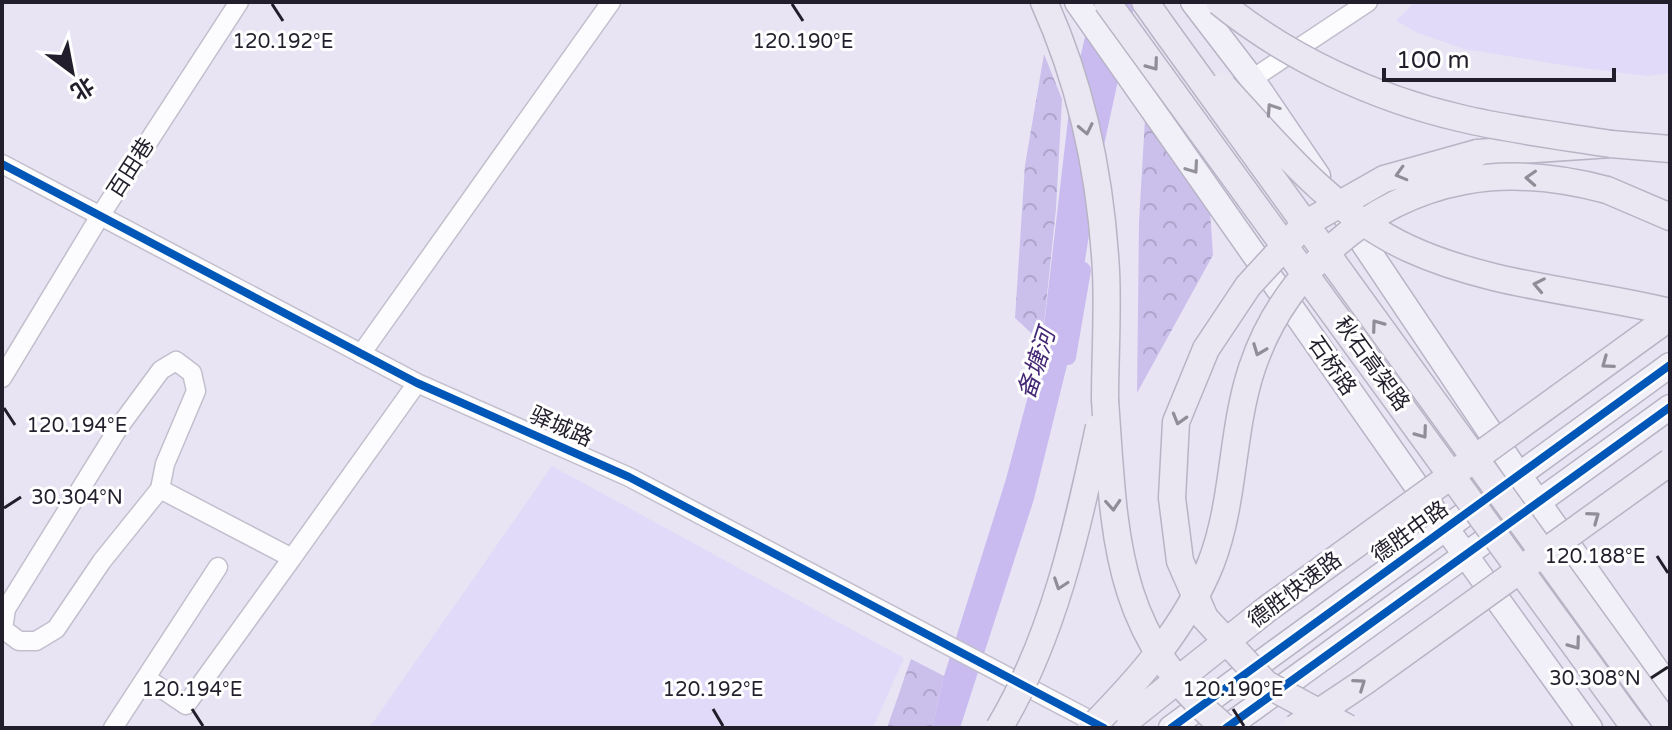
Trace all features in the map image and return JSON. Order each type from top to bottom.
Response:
[{"type":"highway","points":[[1044,2],[1072,74],[1093,165],[1106,271],[1105,400],[1115,531],[1129,591],[1145,630],[1164,663],[1189,695],[1225,728]]},
{"type":"highway","name":"秋石高架路","points":[[1107,2],[1635,728]]},
{"type":"highway","name":"秋石高架路","points":[[1145,2],[1670,728]]},
{"type":"highway","points":[[1219,2],[1281,46],[1375,92],[1459,118],[1611,144],[1670,149]]},
{"type":"highway","points":[[1170,37],[1223,85],[1304,174],[1347,210],[1395,242],[1446,263],[1484,274],[1619,299],[1670,314]]},
{"type":"highway","points":[[1348,728],[1266,684],[1205,618],[1180,561],[1172,498],[1176,422],[1206,349],[1248,286],[1305,224],[1384,179],[1477,153],[1611,144]]},
{"type":"highway","points":[[1091,728],[1143,673],[1174,634],[1202,582],[1221,530],[1243,404],[1266,332],[1290,293],[1314,265],[1341,241],[1401,201],[1430,189],[1466,180],[1515,177],[1570,180],[1607,190],[1670,217]]},
{"type":"highway","name":"德胜快速路","points":[[1118,728],[1267,609],[1670,314]]},
{"type":"highway","points":[[999,728],[1040,642],[1072,549],[1105,400]]},
{"type":"highway","points":[[1295,728],[1364,682],[1670,462]]},
{"type":"highway","points":[[1661,728],[1670,717]]},
{"type":"main road","name":"石桥路","points":[[1077,2],[1465,556],[1590,728]]},
{"type":"main road","points":[[1193,2],[1252,79],[1519,475],[1670,689]]},
{"type":"main road","name":"德胜中路","points":[[1171,728],[1670,365]]},
{"type":"main road","points":[[1225,728],[1670,407]]},
{"type":"street","name":"百田巷","points":[[2,378],[100,216],[239,2]]},
{"type":"street","points":[[361,354],[611,2]]},
{"type":"street","points":[[1252,79],[1368,2]]},
{"type":"street","name":"驿城路","points":[[2,164],[417,383],[629,477],[1104,728]]},
{"type":"street","points":[[176,361],[192,373],[196,391],[165,464],[160,489],[102,561],[56,629],[36,641],[19,641],[3,629],[4,613],[119,427],[161,370],[176,361]]},
{"type":"street","points":[[146,678],[186,705],[417,383]]},
{"type":"street","points":[[160,489],[292,558]]},
{"type":"street","points":[[113,728],[218,567]]},
{"type":"shaded area","points":[[1415,2],[1670,2],[1670,73],[1648,76],[1464,49],[1418,33],[1396,21]]},
{"type":"shaded area","points":[[552,466],[904,658],[873,728],[369,728]]},
{"type":"green space","points":[[1044,54],[1062,99],[1056,209],[1042,343],[1015,318],[1025,165]]},
{"type":"green space","points":[[1145,119],[1210,210],[1213,255],[1137,393],[1139,222]]},
{"type":"green space","points":[[911,659],[944,676],[932,728],[887,728]]},
{"type":"water","points":[[1093,2],[1135,2],[1101,159],[1071,349],[1034,499],[960,728],[932,728],[944,676],[1006,479],[1042,343],[1070,102]]},
{"type":"waterway","name":"备塘河","points":[[1068,357],[1083,270]]},
{"type":"cycle path","points":[[2,164],[417,383],[629,477],[1104,728]]},
{"type":"cycle path","points":[[1171,728],[1670,365]]},
{"type":"cycle path","points":[[1226,728],[1670,407]]}]
